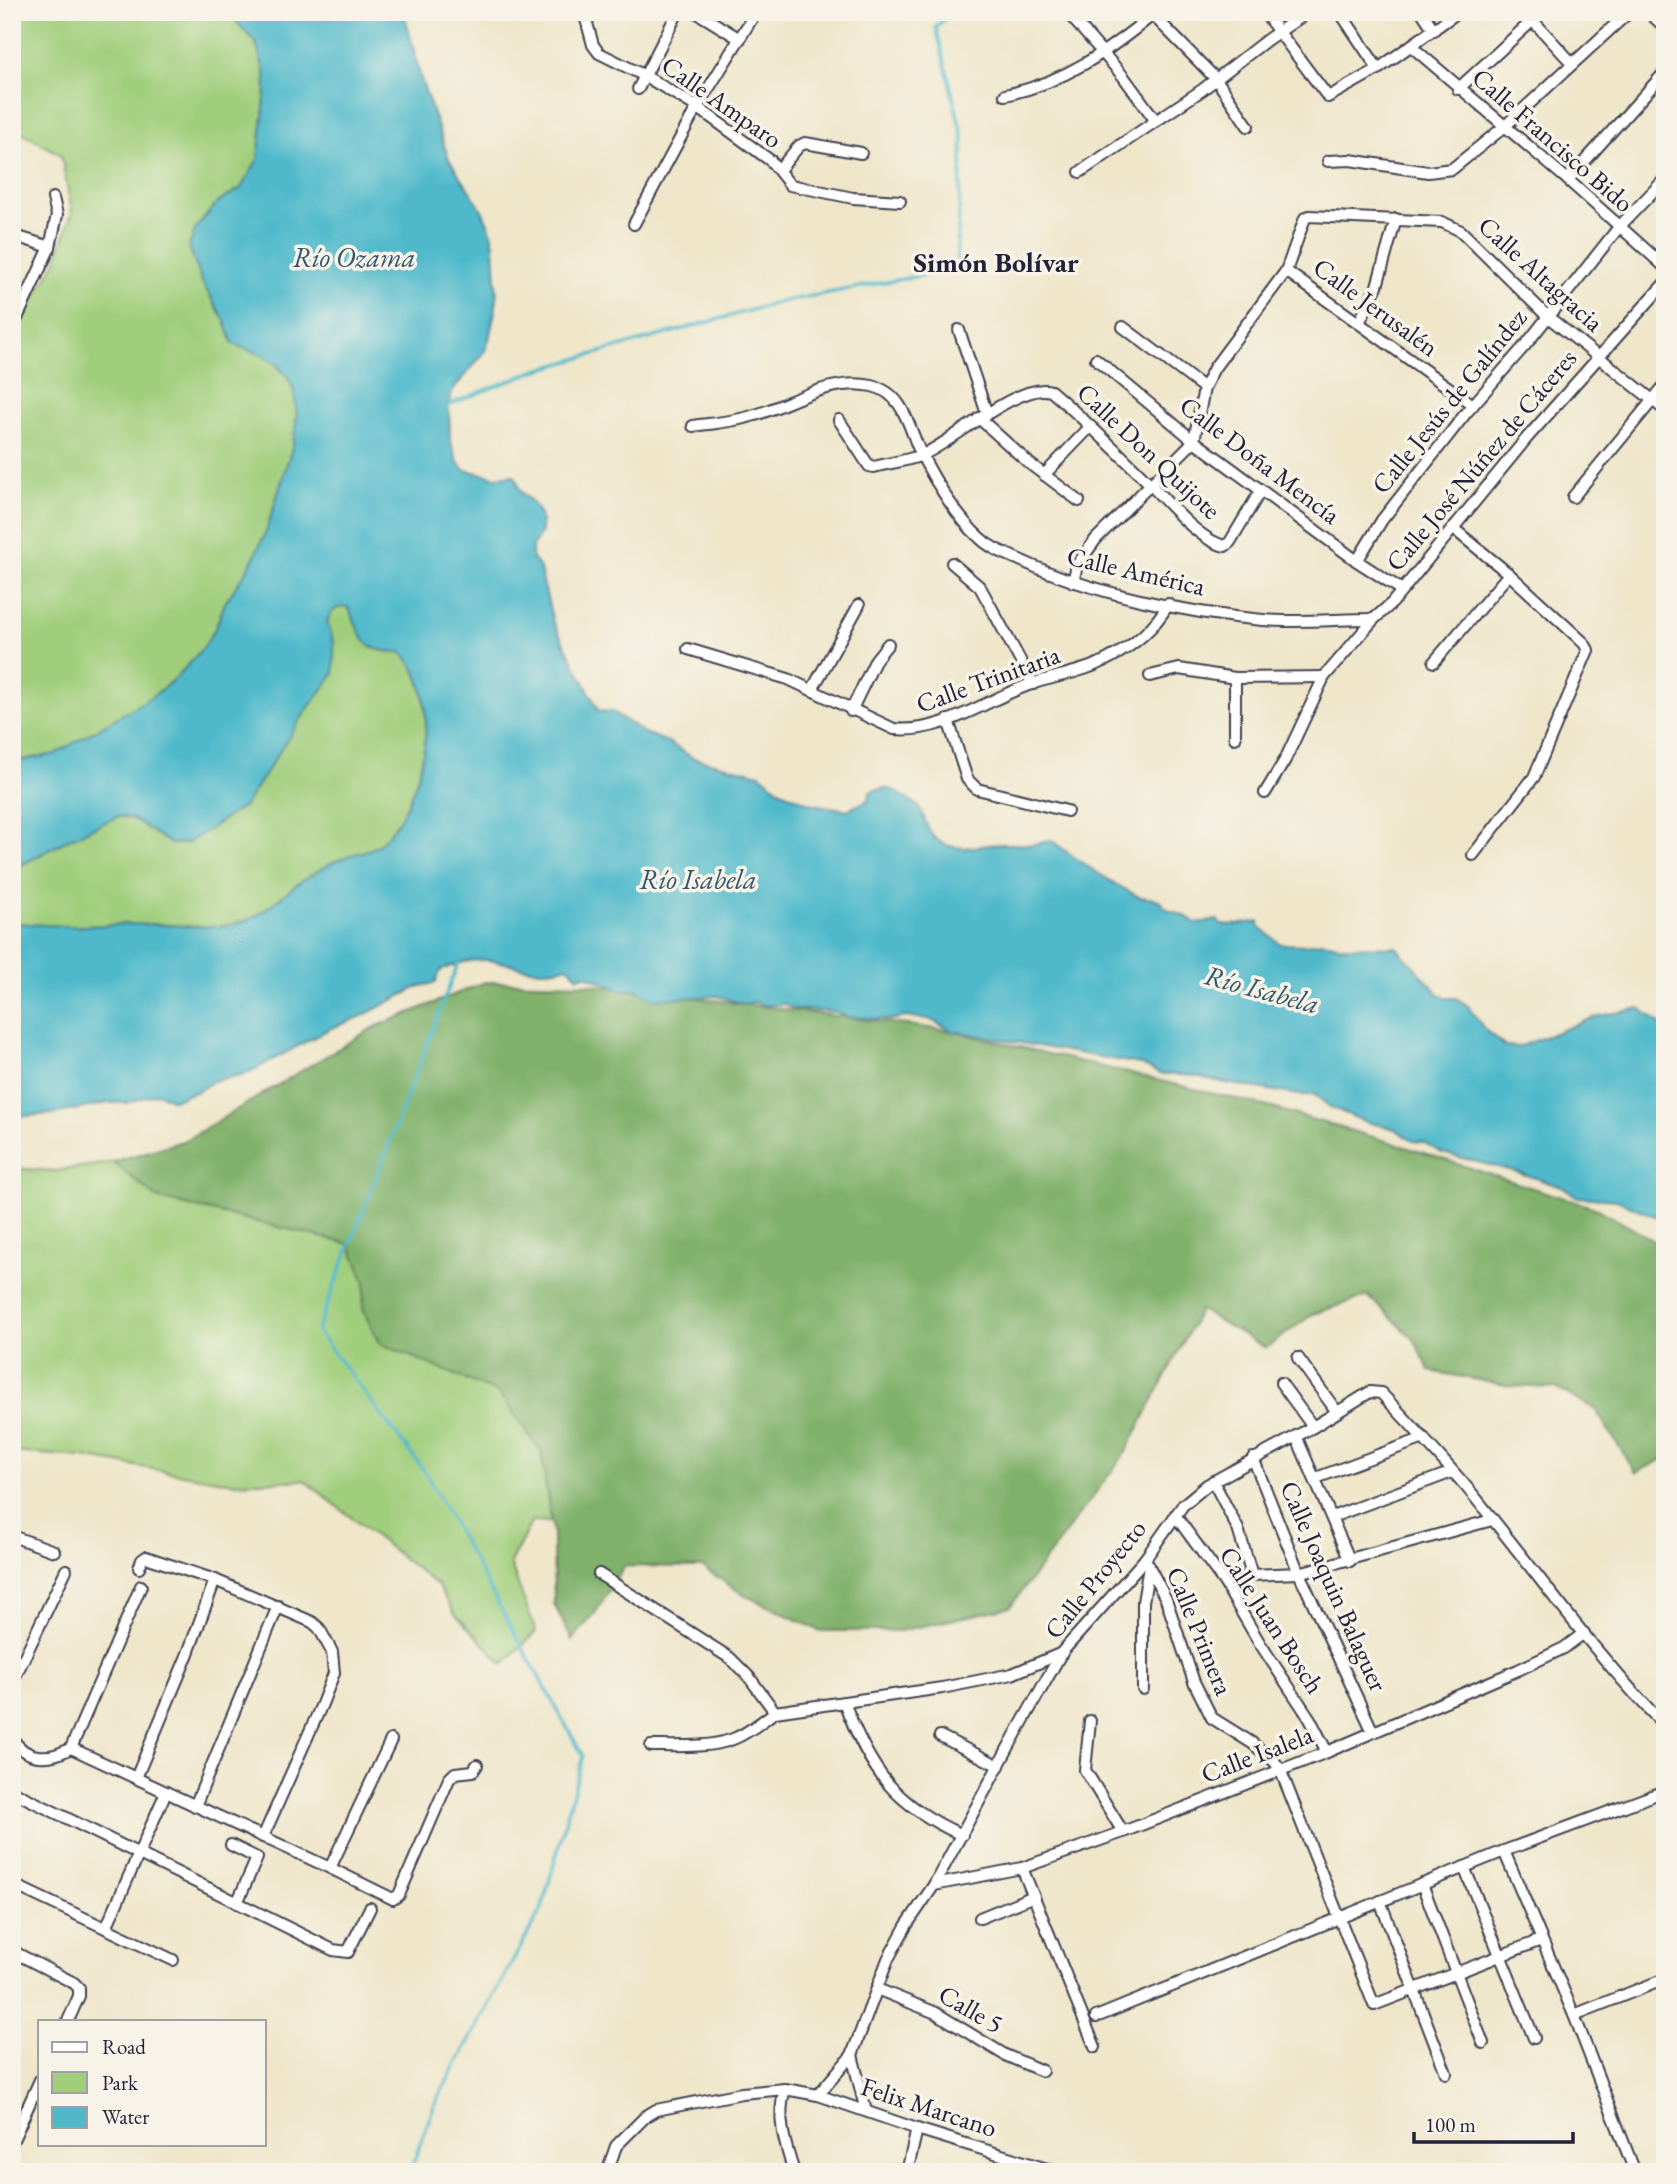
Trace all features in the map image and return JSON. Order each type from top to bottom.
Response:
[{"type":"street","name":"Calle Amparo","points":[[584,12],[593,45],[599,53],[697,107],[758,151],[779,170],[790,185],[860,199],[900,201]]},
{"type":"street","points":[[638,89],[678,12]]},
{"type":"street","points":[[696,12],[740,39]]},
{"type":"street","points":[[634,224],[697,107],[757,12]]},
{"type":"street","points":[[1067,12],[1123,76],[1156,121]]},
{"type":"street","points":[[1264,12],[1328,97],[1378,69],[1458,12]]},
{"type":"street","points":[[1080,172],[1308,12]]},
{"type":"street","points":[[1340,12],[1378,69]]},
{"type":"street","points":[[1422,12],[1434,30]]},
{"type":"street","points":[[1328,161],[1350,160],[1428,172],[1441,172],[1462,163],[1629,12]]},
{"type":"street","points":[[1648,12],[1665,27]]},
{"type":"street","points":[[1005,95],[1034,89],[1084,66],[1153,13],[1216,79],[1248,126]]},
{"type":"street","points":[[1458,89],[1529,17],[1572,63]]},
{"type":"street","name":"Calle Francisco Bido","points":[[1411,46],[1665,267]]},
{"type":"street","points":[[1568,180],[1665,72]]},
{"type":"street","points":[[779,170],[799,146],[805,143],[861,153]]},
{"type":"street","name":"Calle Jesús de Galíndez","points":[[1357,561],[1382,520],[1473,405],[1619,227],[1665,179]]},
{"type":"street","points":[[12,329],[50,247],[57,215],[53,198]]},
{"type":"street","name":"Calle Altagracia","points":[[1194,441],[1204,387],[1214,368],[1286,271],[1309,216],[1442,222],[1461,230],[1547,316],[1665,410]]},
{"type":"street","points":[[1359,323],[1377,286],[1396,219]]},
{"type":"street","points":[[12,235],[50,247]]},
{"type":"street","name":"Calle Jerusalén","points":[[1286,271],[1473,405]]},
{"type":"street","name":"Calle José Núñez de Cáceres","points":[[1265,793],[1285,760],[1324,677],[1374,619],[1392,603],[1526,439],[1665,283]]},
{"type":"street","points":[[1122,327],[1204,387]]},
{"type":"street","points":[[959,330],[983,416],[1044,475],[1079,500]]},
{"type":"street","name":"Calle Doña Mencía","points":[[1097,359],[1194,441],[1357,561],[1402,590]]},
{"type":"street","name":"Calle América","points":[[693,426],[742,419],[838,384],[872,386],[892,395],[904,412],[922,455],[971,529],[988,545],[1054,576],[1168,604],[1264,620],[1374,619]]},
{"type":"street","points":[[1573,497],[1665,385]]},
{"type":"street","name":"Calle Don Quijote","points":[[983,416],[1037,390],[1051,391],[1185,521],[1218,544],[1225,545],[1230,542],[1261,490]]},
{"type":"street","points":[[839,421],[872,467],[922,455],[983,416]]},
{"type":"street","points":[[1044,475],[1090,427]]},
{"type":"street","points":[[1073,582],[1077,565],[1084,555],[1149,484],[1194,441]]},
{"type":"street","points":[[1454,529],[1509,574],[1584,643],[1588,650],[1534,777],[1473,855]]},
{"type":"street","points":[[953,563],[980,587],[1033,684]]},
{"type":"street","points":[[1434,662],[1509,574]]},
{"type":"street","points":[[812,690],[859,604]]},
{"type":"street","name":"Calle Trinitaria","points":[[688,649],[788,679],[894,729],[926,728],[1033,684],[1086,669],[1111,658],[1150,628],[1161,617],[1168,604]]},
{"type":"street","points":[[851,710],[876,659],[888,644]]},
{"type":"street","points":[[1150,676],[1179,669],[1235,678],[1324,677]]},
{"type":"street","points":[[1235,678],[1235,738]]},
{"type":"street","points":[[948,720],[971,785],[977,789],[1067,811]]},
{"type":"street","points":[[1298,1358],[1337,1412]]},
{"type":"street","points":[[1281,1383],[1313,1427]]},
{"type":"street","name":"Calle Proyecto","points":[[818,2095],[852,2054],[905,1926],[934,1885],[1062,1652],[1147,1562],[1182,1504],[1213,1481],[1313,1427],[1370,1392],[1381,1393],[1424,1438]]},
{"type":"street","points":[[1296,1436],[1350,1561]]},
{"type":"street","points":[[1316,1478],[1424,1438],[1584,1633],[1665,1726]]},
{"type":"street","name":"Calle Joaquin Balaguer","points":[[1254,1458],[1299,1573],[1373,1732]]},
{"type":"street","points":[[1332,1517],[1452,1472]]},
{"type":"street","points":[[1213,1481],[1238,1529],[1252,1575]]},
{"type":"street","name":"Calle Juan Bosch","points":[[1175,1516],[1224,1582],[1259,1642],[1310,1719],[1327,1752]]},
{"type":"street","points":[[1224,1582],[1252,1575],[1299,1573],[1492,1520]]},
{"type":"street","points":[[12,1536],[54,1551]]},
{"type":"street","points":[[139,1568],[146,1557],[215,1580],[278,1606],[318,1628],[332,1652],[334,1673],[263,1837]]},
{"type":"street","points":[[1143,1689],[1143,1602],[1147,1562]]},
{"type":"street","name":"Calle Primera","points":[[1147,1562],[1166,1599],[1194,1682],[1212,1718],[1252,1743],[1280,1769]]},
{"type":"street","points":[[12,1683],[66,1570]]},
{"type":"street","points":[[599,1574],[730,1658],[749,1677],[775,1712]]},
{"type":"street","points":[[136,1778],[187,1656],[215,1580]]},
{"type":"street","points":[[12,1738],[22,1750],[36,1756],[57,1756],[71,1748],[141,1586]]},
{"type":"street","points":[[195,1805],[278,1606]]},
{"type":"street","name":"Calle Isalela","points":[[934,1885],[1022,1868],[1123,1832],[1327,1752],[1518,1670],[1564,1648],[1584,1633]]},
{"type":"street","points":[[650,1746],[686,1746],[729,1741],[743,1735],[775,1712],[942,1688],[1012,1674],[1062,1652]]},
{"type":"street","points":[[844,1702],[859,1741],[884,1779],[911,1808],[962,1835]]},
{"type":"street","points":[[1090,1721],[1085,1770],[1123,1832]]},
{"type":"street","points":[[940,1736],[999,1766]]},
{"type":"street","points":[[330,1868],[391,1740]]},
{"type":"street","points":[[71,1748],[393,1899],[397,1898],[449,1779],[455,1773],[473,1770],[477,1765]]},
{"type":"street","points":[[1280,1769],[1374,2005],[1541,1940]]},
{"type":"street","points":[[12,1791],[341,1953],[348,1952],[353,1946],[370,1908]]},
{"type":"street","points":[[1096,2017],[1340,1916],[1665,1791]]},
{"type":"street","points":[[106,1928],[166,1792]]},
{"type":"street","points":[[231,1845],[257,1858],[237,1903]]},
{"type":"street","points":[[1504,1851],[1574,2015],[1635,2172]]},
{"type":"street","points":[[1464,1867],[1534,2038]]},
{"type":"street","points":[[1022,1868],[1095,2048]]},
{"type":"street","points":[[12,1884],[173,1960]]},
{"type":"street","points":[[1422,1884],[1483,2043]]},
{"type":"street","points":[[981,1917],[1034,1896]]},
{"type":"street","points":[[1380,1901],[1446,2073]]},
{"type":"street","points":[[12,1951],[79,1988],[79,1996],[68,2020]]},
{"type":"street","points":[[1574,2015],[1665,1979]]},
{"type":"street","name":"Calle 5","points":[[877,1989],[936,2013],[1005,2055],[1042,2071]]},
{"type":"street","points":[[852,2054],[866,2111]]},
{"type":"street","points":[[12,2142],[38,2084]]},
{"type":"street","points":[[785,2089],[780,2105],[785,2142],[794,2172]]},
{"type":"street","name":"Felix Marcano","points":[[607,2172],[616,2146],[646,2116],[656,2110],[742,2093],[785,2089],[818,2095],[1057,2172]]},
{"type":"street","points":[[906,2172],[917,2129]]},
{"type":"street","points":[[1659,2172],[1665,2169]]},
{"type":"green space","points":[[12,12],[223,12],[236,21],[256,43],[265,73],[266,90],[258,160],[241,188],[217,203],[196,228],[189,246],[202,282],[225,321],[233,344],[275,363],[288,377],[294,391],[297,416],[293,445],[266,532],[249,567],[225,603],[215,629],[204,647],[177,677],[153,696],[55,754],[12,762],[12,339],[57,259],[72,212],[61,155],[12,127]]},
{"type":"green space","points":[[339,606],[348,607],[361,635],[371,646],[401,652],[415,671],[423,695],[426,722],[424,751],[417,779],[407,806],[394,828],[378,845],[324,867],[297,884],[264,911],[235,924],[211,927],[140,924],[56,926],[12,923],[12,870],[118,816],[133,819],[171,844],[188,843],[306,711],[334,674],[334,643],[327,623],[331,611]]},
{"type":"green space","points":[[485,982],[588,984],[953,1031],[1269,1107],[1390,1142],[1598,1209],[1665,1247],[1665,1458],[1636,1473],[1595,1409],[1556,1388],[1511,1386],[1430,1371],[1414,1339],[1368,1296],[1313,1314],[1266,1348],[1200,1310],[1126,1452],[1010,1607],[900,1631],[820,1631],[744,1595],[702,1567],[625,1566],[596,1612],[572,1640],[554,1604],[553,1534],[541,1451],[499,1393],[379,1343],[363,1309],[365,1283],[350,1244],[157,1198],[113,1162],[186,1140],[373,1028]]},
{"type":"green space","points":[[113,1162],[157,1198],[350,1244],[365,1283],[363,1309],[379,1343],[499,1393],[541,1451],[551,1522],[532,1521],[510,1563],[536,1632],[503,1664],[455,1614],[437,1585],[304,1480],[235,1483],[83,1457],[12,1452],[12,1168],[56,1171]]},
{"type":"water","points":[[223,12],[404,12],[421,79],[449,159],[482,210],[494,246],[497,300],[489,340],[484,353],[452,391],[449,407],[450,439],[458,463],[465,470],[495,477],[514,475],[521,491],[536,507],[541,519],[541,530],[532,546],[532,558],[539,566],[553,622],[599,711],[613,712],[644,733],[668,742],[693,758],[760,774],[781,791],[809,803],[847,810],[867,801],[871,791],[885,788],[893,790],[916,805],[933,836],[949,846],[964,848],[1032,844],[1051,840],[1126,890],[1140,897],[1158,900],[1166,908],[1195,923],[1218,920],[1221,925],[1259,922],[1259,927],[1281,944],[1304,945],[1321,942],[1346,946],[1396,947],[1439,994],[1456,998],[1468,1006],[1485,1030],[1504,1046],[1519,1047],[1595,1017],[1640,1008],[1665,1028],[1665,1223],[1617,1200],[1578,1197],[1562,1187],[1517,1172],[1442,1153],[1423,1142],[1413,1141],[1395,1129],[1366,1122],[1330,1107],[1315,1095],[1300,1095],[1196,1076],[1160,1074],[1140,1064],[953,1031],[929,1019],[848,1017],[835,1012],[794,1009],[784,1004],[744,1004],[717,996],[652,999],[638,990],[621,990],[586,975],[578,977],[568,966],[544,970],[485,960],[468,961],[441,970],[435,983],[420,986],[360,1017],[329,1029],[245,1074],[213,1081],[198,1091],[173,1100],[158,1093],[126,1103],[108,1103],[53,1114],[12,1117],[12,923],[56,926],[140,924],[211,927],[245,921],[264,911],[319,870],[378,845],[394,828],[407,805],[424,750],[426,722],[423,694],[415,671],[401,652],[378,649],[366,642],[348,607],[340,607],[332,612],[327,622],[334,643],[334,674],[306,711],[244,806],[188,843],[171,844],[133,819],[118,816],[12,870],[12,762],[55,754],[153,696],[177,677],[204,647],[215,629],[225,603],[249,567],[266,532],[293,445],[297,416],[294,391],[288,377],[275,363],[260,354],[233,344],[225,321],[202,282],[189,246],[196,228],[217,203],[241,188],[258,159],[266,90],[265,73],[256,43],[236,21]]},
{"type":"waterway","points":[[446,406],[534,371],[780,302],[956,269],[963,138],[936,27],[952,12]]},
{"type":"waterway","points":[[410,2172],[435,2103],[542,1908],[583,1756],[423,1469],[317,1331],[459,961]]},
{"type":"district","name":"Simón Bolívar","points":[[996,262]]},
{"type":"water label","name":"Río Ozama","points":[[354,257]]},
{"type":"water label","name":"Río Isabela","points":[[698,879]]},
{"type":"water label","name":"Río Isabela","points":[[1262,989]]}]
